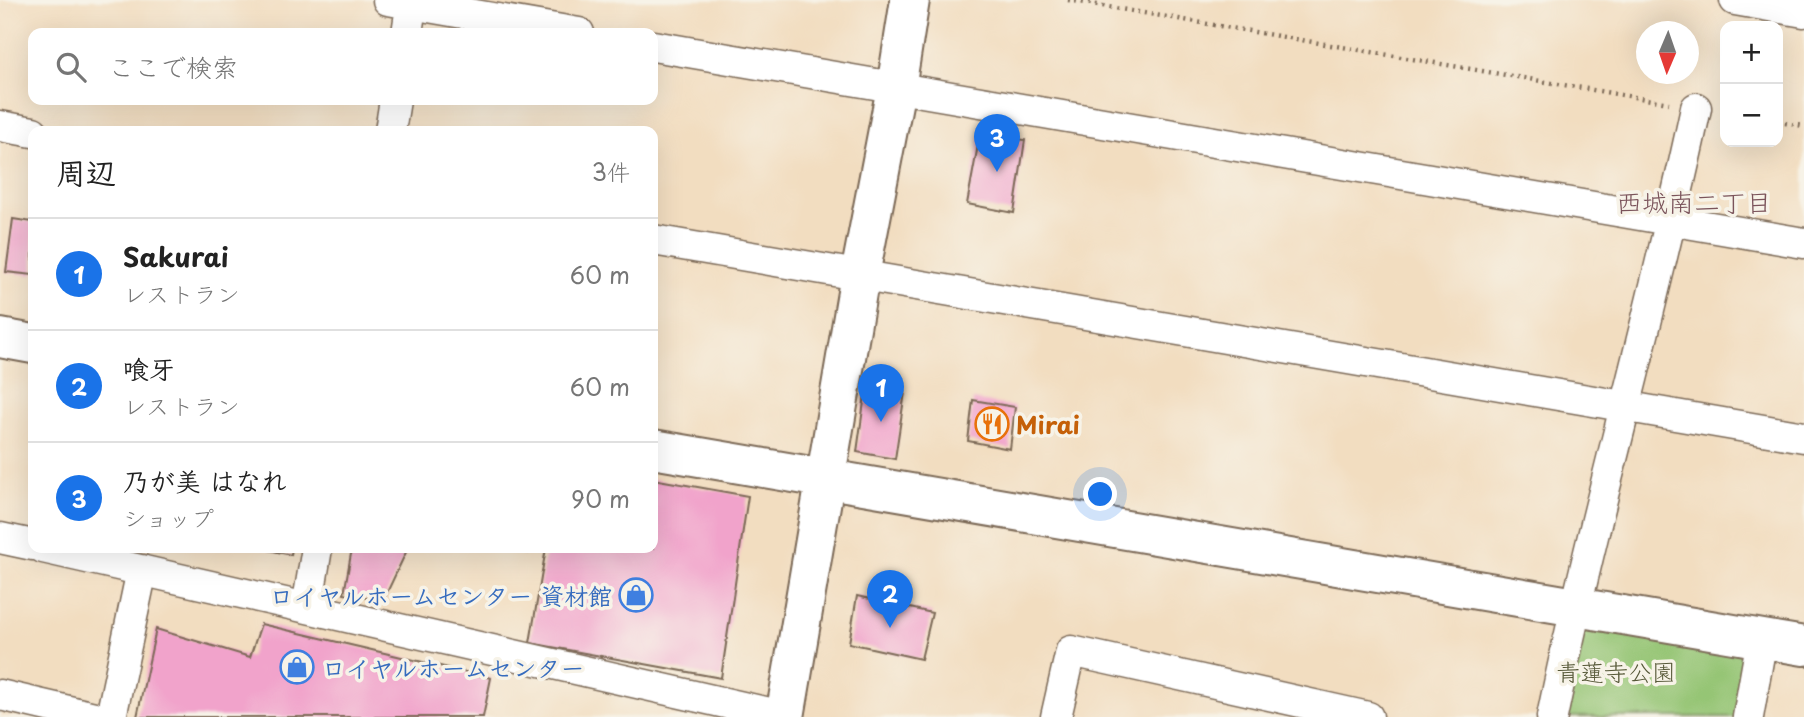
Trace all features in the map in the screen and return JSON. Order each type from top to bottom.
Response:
[{"type":"street","points":[[66,553],[785,717],[824,478],[910,0]]},
{"type":"street","points":[[1735,0],[1804,12]]},
{"type":"street","points":[[407,28],[404,1],[552,28]]},
{"type":"street","points":[[658,47],[1804,243]]},
{"type":"street","points":[[391,126],[394,105]]},
{"type":"street","points":[[1552,717],[1574,606],[1672,221],[1696,108]]},
{"type":"street","points":[[0,127],[28,131]]},
{"type":"street","points":[[658,241],[1804,437]]},
{"type":"street","points":[[0,338],[28,343]]},
{"type":"street","points":[[658,450],[1804,646]]},
{"type":"street","points":[[0,538],[28,544]]},
{"type":"street","points":[[306,608],[316,553]]},
{"type":"street","points":[[111,717],[142,570]]},
{"type":"street","points":[[1748,717],[1762,638]]},
{"type":"street","points":[[1056,717],[1071,651],[1368,717]]},
{"type":"street","points":[[0,695],[95,717]]},
{"type":"path","points":[[1068,0],[1696,108]]},
{"type":"path","points":[[1783,123],[1804,126]]},
{"type":"green space","name":"青蓮寺公園","points":[[1578,625],[1740,647],[1748,657],[1736,717],[1559,717]]},
{"type":"building","points":[[980,134],[1025,140],[1014,213],[967,204]]},
{"type":"building","points":[[13,219],[28,221],[28,274],[6,272]]},
{"type":"building","points":[[866,387],[905,392],[895,459],[857,452]]},
{"type":"building","name":"Mirai","points":[[973,400],[1015,407],[1010,449],[968,441]]},
{"type":"building","name":"ロイヤルホームセンター 資材館","points":[[658,480],[748,496],[721,678],[530,643],[545,553],[658,553]]},
{"type":"building","points":[[351,553],[406,553],[383,601],[344,594]]},
{"type":"building","points":[[857,596],[932,613],[921,659],[849,643]]},
{"type":"building","name":"ロイヤルホームセンター","points":[[261,624],[491,678],[483,717],[137,717],[156,629],[250,657]]},
{"type":"place","name":"乃が美 はなれ","points":[[997,172]]},
{"type":"place","name":"Sakurai","points":[[881,422]]},
{"type":"place","name":"Mirai","points":[[992,424]]},
{"type":"place","name":"ロイヤルホームセンター 資材館","points":[[636,595]]},
{"type":"place","name":"喰牙","points":[[890,628]]},
{"type":"place","name":"ロイヤルホームセンター","points":[[297,667]]},
{"type":"district","name":"西城南二丁目","points":[[1694,201]]}]
